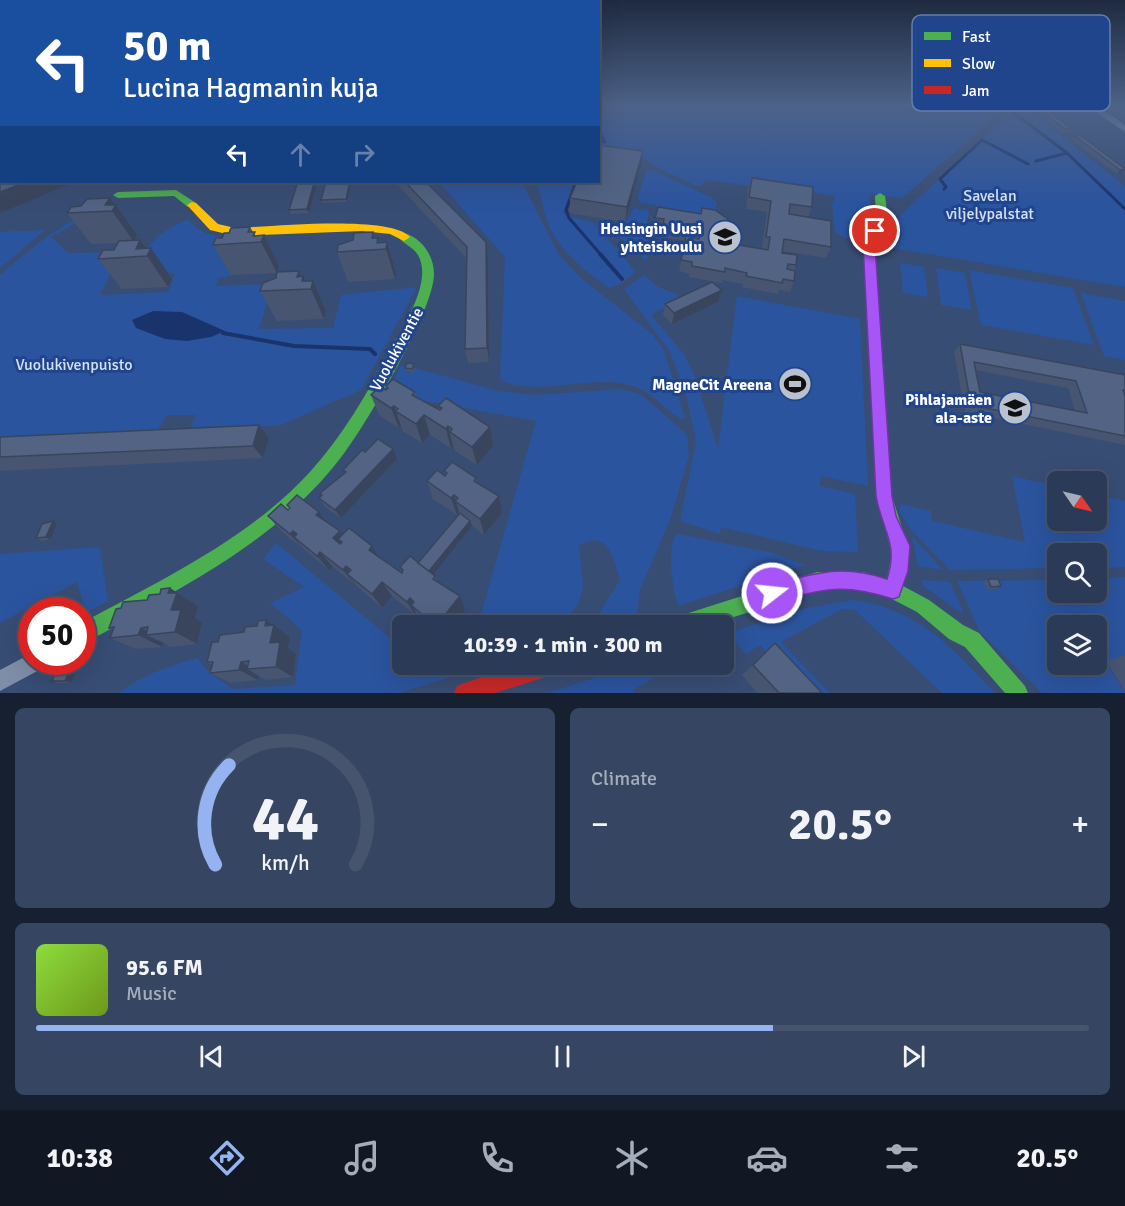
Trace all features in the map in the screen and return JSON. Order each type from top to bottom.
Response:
[{"type":"street","name":"Vuolukiventie","points":[[96,626],[224,551],[270,516],[322,470],[369,400],[424,297],[430,280],[429,265],[420,246],[398,232],[363,225],[235,232],[203,221],[183,196],[176,193],[118,195]]},
{"type":"street","points":[[880,196],[882,217],[869,245],[884,496],[888,517],[901,546],[899,571],[893,590]]},
{"type":"street","points":[[710,615],[817,580],[848,579],[893,590],[923,606],[956,632],[972,640],[988,656],[997,672],[1018,693]]},
{"type":"street","points":[[0,681],[18,671]]},
{"type":"street","points":[[464,693],[520,675]]},
{"type":"green space","points":[[600,138],[970,138],[902,198],[870,194],[871,211],[878,212],[866,242],[845,238],[835,232],[832,205],[835,196],[763,185],[760,177],[756,176],[755,184],[750,186],[707,180],[701,186],[697,186],[663,171],[645,159],[600,152]]},
{"type":"green space","name":"Savelan viljelypalstat","points":[[1065,138],[1125,186],[1125,287],[881,246],[894,221],[981,140]]},
{"type":"green space","points":[[653,170],[712,198],[717,203],[715,215],[708,217],[640,202],[638,198],[646,171]]},
{"type":"green space","points":[[440,183],[523,183],[559,255],[582,279],[652,334],[664,350],[685,418],[682,420],[646,392],[633,386],[601,382],[533,387],[500,380],[505,257]]},
{"type":"green space","points":[[534,183],[574,183],[563,213],[566,216],[593,222],[636,272],[620,284],[609,288],[583,268],[567,253],[554,235]]},
{"type":"green space","name":"Vuolukivenpuisto","points":[[105,207],[51,237],[69,253],[121,252],[100,295],[168,292],[175,274],[134,268],[156,238],[188,219],[208,234],[234,238],[231,275],[218,279],[216,286],[273,284],[259,329],[333,328],[341,295],[417,287],[361,390],[278,426],[191,427],[196,415],[167,415],[154,434],[0,440],[0,275],[37,244],[61,228]]},
{"type":"green space","points":[[634,208],[649,211],[649,251],[646,261],[605,225],[625,224]]},
{"type":"green space","points":[[45,230],[0,268],[0,232]]},
{"type":"green space","points":[[900,263],[924,267],[928,297],[903,293]]},
{"type":"green space","points":[[936,268],[965,273],[972,310],[941,305]]},
{"type":"green space","points":[[969,270],[1073,288],[1094,345],[981,325]]},
{"type":"green space","points":[[644,275],[658,287],[686,298],[651,315],[684,354],[693,372],[718,448],[737,296],[860,319],[868,486],[821,476],[820,486],[855,494],[858,552],[821,551],[721,527],[720,534],[680,521],[696,442],[686,394],[670,352],[624,289]]},
{"type":"green space","points":[[1081,293],[1125,301],[1125,360],[1104,356]]},
{"type":"green space","points":[[401,365],[408,367],[407,372],[413,373],[415,368],[498,391],[535,395],[620,389],[640,394],[673,422],[687,435],[689,456],[670,520],[640,590],[637,614],[598,615],[620,580],[608,548],[603,543],[589,541],[579,546],[583,585],[579,603],[569,615],[481,615],[536,421],[387,394]]},
{"type":"green space","points":[[1012,476],[1047,484],[1047,531],[1107,531],[1107,497],[1125,501],[1125,567],[1107,568],[1107,543],[1047,543],[1047,568],[950,570],[912,531],[899,511],[901,504],[931,511],[932,521],[1025,542]]},
{"type":"green space","points":[[679,534],[773,553],[804,565],[678,606],[672,580],[671,552],[675,536]]},
{"type":"green space","points":[[912,536],[943,570],[918,566]]},
{"type":"green space","points":[[276,543],[392,640],[392,675],[458,675],[399,693],[119,693],[146,676],[197,658],[210,673],[233,689],[295,685],[302,630],[270,603],[304,587],[263,559]]},
{"type":"green space","points":[[100,547],[108,601],[96,608],[96,597],[81,597],[77,582],[49,597],[18,597],[18,613],[0,623],[0,554]]},
{"type":"green space","points":[[1125,577],[1125,658],[1107,662],[1107,615],[1047,615],[1047,675],[1107,675],[1107,664],[1125,693],[1042,693],[980,632],[957,581],[1047,580],[1047,603],[1107,603],[1107,578]]},
{"type":"green space","points":[[921,580],[950,582],[963,614],[923,586]]},
{"type":"green space","points":[[852,600],[875,604],[896,612],[915,621],[948,646],[995,693],[942,693],[855,610],[842,609],[781,642],[830,693],[806,693],[760,645],[746,654],[734,640],[734,631],[802,609]]},
{"type":"green space","points":[[603,675],[654,675],[633,690],[634,693],[548,693]]},
{"type":"shaded area","points":[[153,311],[182,312],[225,331],[211,337],[187,341],[165,339],[136,328],[132,320]]},
{"type":"building","points":[[1078,138],[1084,138],[1125,169],[1120,170]]},
{"type":"building","points":[[600,145],[643,151],[627,207],[570,198],[577,183],[600,183]]},
{"type":"building","points":[[752,178],[813,187],[812,207],[790,204],[789,214],[831,221],[831,247],[784,239],[782,253],[797,255],[796,265],[788,264],[787,269],[795,271],[794,281],[783,279],[782,283],[746,276],[747,273],[725,268],[725,272],[692,266],[692,262],[681,260],[683,252],[689,253],[691,247],[684,246],[686,236],[699,239],[701,232],[663,226],[664,219],[655,218],[658,207],[701,214],[702,208],[715,210],[728,219],[726,229],[715,234],[714,241],[768,250],[770,237],[766,237],[771,201],[749,197]]},
{"type":"building","points":[[2,183],[23,183],[0,192],[0,184]]},
{"type":"building","points":[[314,183],[307,209],[289,210],[297,184]]},
{"type":"building","points":[[326,183],[350,183],[346,199],[321,200]]},
{"type":"building","points":[[406,183],[427,183],[486,242],[487,348],[465,349],[467,247]]},
{"type":"building","points":[[110,198],[105,205],[116,205],[112,211],[67,213],[71,207],[81,206],[87,199]]},
{"type":"building","points":[[250,227],[248,232],[255,232],[253,236],[264,235],[261,242],[213,245],[216,238],[222,238],[224,233],[229,233],[231,228]]},
{"type":"building","points":[[373,232],[372,238],[378,238],[377,243],[387,242],[386,249],[337,252],[338,245],[353,240],[354,233]]},
{"type":"building","points":[[140,240],[136,249],[151,248],[147,256],[98,259],[103,250],[114,250],[119,241]]},
{"type":"building","points":[[299,271],[297,277],[303,276],[302,281],[313,281],[311,289],[260,291],[263,283],[276,278],[277,272]]},
{"type":"building","points":[[712,282],[722,290],[674,313],[665,304]]},
{"type":"building","points":[[960,344],[1125,375],[1125,390],[1123,390],[1125,436],[971,405]],"holes":[[[974,362],[1076,381],[1087,413],[980,392]]]},
{"type":"building","points":[[407,363],[414,364],[412,369],[405,368]]},
{"type":"building","points":[[393,379],[415,392],[412,395],[440,410],[442,408],[438,406],[446,398],[490,427],[472,447],[450,432],[452,429],[448,426],[446,429],[424,415],[416,424],[395,411],[398,409],[394,406],[391,408],[371,395],[380,386],[386,390],[388,388],[386,386]]},
{"type":"building","points":[[259,425],[253,446],[0,457],[0,437]]},
{"type":"building","points":[[378,439],[393,449],[335,510],[319,498],[322,495],[320,493],[346,472],[343,470],[362,450],[365,452]]},
{"type":"building","points":[[452,462],[476,478],[474,481],[499,496],[480,519],[455,501],[458,498],[454,495],[451,498],[427,481],[437,470],[445,476],[447,473],[444,471]]},
{"type":"building","points":[[297,495],[319,512],[316,515],[340,531],[333,538],[340,544],[342,542],[338,539],[349,528],[372,546],[369,550],[402,573],[403,570],[400,567],[410,556],[435,576],[433,579],[460,596],[445,615],[423,615],[411,605],[414,602],[410,598],[407,602],[382,582],[372,594],[347,574],[351,570],[346,566],[343,570],[320,552],[317,556],[294,537],[297,534],[293,531],[290,534],[268,516],[281,504],[288,510],[290,508],[287,505]]},
{"type":"building","points":[[460,513],[470,521],[429,571],[418,563]]},
{"type":"building","points":[[53,521],[46,537],[36,538],[42,524]]},
{"type":"building","points":[[988,579],[998,579],[1001,586],[991,587]]},
{"type":"building","points":[[170,588],[168,593],[177,593],[171,610],[181,610],[175,632],[146,635],[148,627],[141,628],[138,635],[110,638],[114,627],[109,628],[116,609],[121,608],[123,602],[147,600],[149,595],[160,594],[161,589]]},
{"type":"building","points":[[266,620],[265,626],[274,625],[270,643],[280,642],[276,667],[247,669],[249,661],[241,662],[239,670],[210,673],[213,662],[207,662],[212,642],[218,642],[220,635],[244,632],[245,627],[257,626],[258,621]]},
{"type":"building","points":[[775,643],[822,693],[779,693],[753,665]]},
{"type":"building","points":[[55,675],[68,675],[65,681],[52,681]]},
{"type":"waterway","points":[[600,142],[605,142],[603,138]]},
{"type":"waterway","points":[[1048,138],[1067,153]]},
{"type":"waterway","points":[[944,189],[946,187],[940,179],[982,140],[1028,164]]},
{"type":"waterway","points":[[1036,161],[1067,153]]},
{"type":"waterway","points":[[1067,153],[1125,209]]},
{"type":"waterway","points":[[576,183],[566,210],[569,218],[602,256]]},
{"type":"waterway","points":[[600,254],[622,279]]},
{"type":"waterway","points":[[223,333],[294,346],[370,349],[375,354]]},
{"type":"traffic: fast","points":[[118,195],[176,193],[192,205]]},
{"type":"traffic: fast","points":[[880,196],[882,217],[869,245],[884,496],[901,553],[893,590]]},
{"type":"traffic: fast","points":[[96,626],[221,554],[254,531],[313,479],[339,448],[359,418],[418,311],[426,287],[428,275],[423,254],[416,245],[404,237]]},
{"type":"traffic: fast","points":[[710,615],[817,581],[863,581],[893,590],[923,606],[956,632],[972,640],[1018,693]]},
{"type":"traffic: slow","points":[[192,205],[214,227],[235,232],[362,227],[393,231],[404,237]]},
{"type":"traffic: jam","points":[[464,693],[520,675]]},
{"type":"place","name":"Helsingin Uusi yhteiskoulu","points":[[725,237]]},
{"type":"place","name":"MagneCit Areena","points":[[795,384]]},
{"type":"place","name":"Pihlajamäen ala-aste","points":[[1015,408]]},
{"type":"route","points":[[772,593],[817,580],[832,579],[863,581],[893,590],[899,571],[901,546],[888,517],[884,496],[869,245],[875,231]]}]
